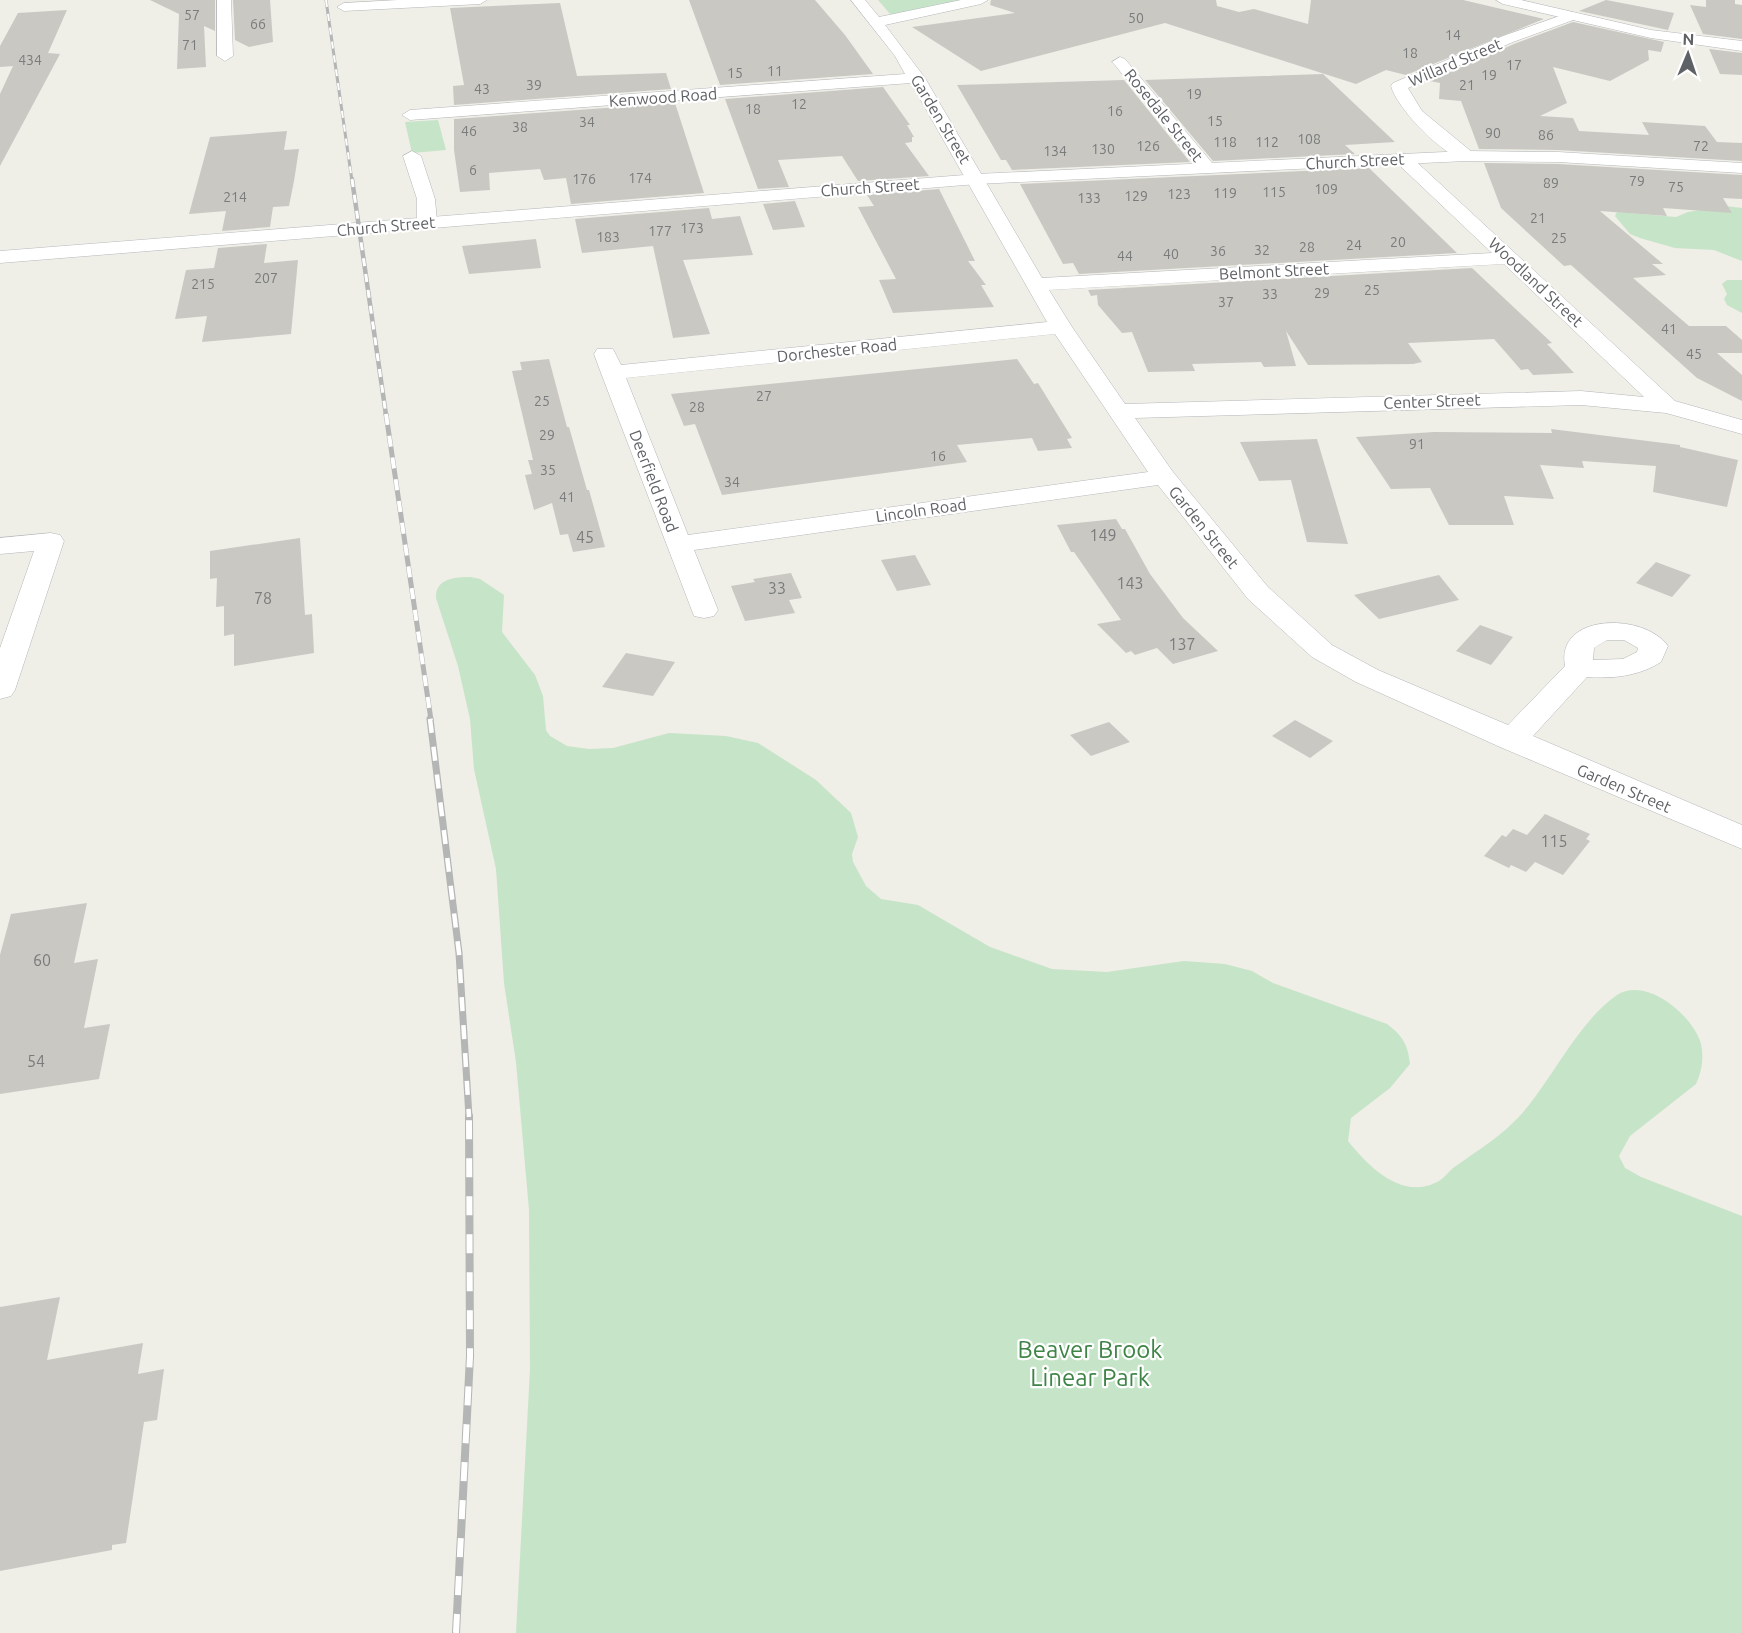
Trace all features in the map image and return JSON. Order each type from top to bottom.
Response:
[{"type":"street","points":[[224,0],[225,56]]},
{"type":"street","points":[[344,8],[480,0]]},
{"type":"street","name":"Garden Street","points":[[858,0],[878,22],[916,78],[977,179],[1061,327],[1164,477],[1258,593],[1322,651],[1377,681],[1742,838]]},
{"type":"street","points":[[878,22],[981,0]]},
{"type":"street","points":[[1503,0],[1651,34],[1742,46]]},
{"type":"street","points":[[1532,7],[1549,0]]},
{"type":"street","name":"Willard Street","points":[[1466,156],[1408,107],[1400,96],[1399,86],[1508,39],[1571,16]]},
{"type":"street","name":"Rosedale Street","points":[[1120,62],[1207,168]]},
{"type":"street","name":"Kenwood Road","points":[[410,115],[916,78]]},
{"type":"street","points":[[412,156],[426,199],[427,222]]},
{"type":"street","name":"Church Street","points":[[0,257],[977,179],[1466,156],[1558,157],[1742,168]]},
{"type":"street","name":"Woodland Street","points":[[1403,159],[1667,406]]},
{"type":"street","name":"Belmont Street","points":[[1038,284],[1510,258]]},
{"type":"street","name":"Dorchester Road","points":[[608,363],[1061,327]]},
{"type":"street","name":"Deerfield Road","points":[[608,363],[704,610]]},
{"type":"street","name":"Center Street","points":[[1118,411],[1539,397],[1667,406],[1742,427]]},
{"type":"street","name":"Lincoln Road","points":[[678,544],[1164,477]]},
{"type":"street","points":[[0,546],[51,542],[0,690]]},
{"type":"street","points":[[1511,740],[1580,668]]},
{"type":"green space","points":[[878,0],[985,0],[955,7],[944,3],[891,15]]},
{"type":"green space","points":[[438,120],[446,150],[412,153],[405,122]]},
{"type":"green space","points":[[1725,206],[1742,208],[1742,261],[1714,250],[1675,248],[1640,238],[1630,234],[1615,216],[1617,212],[1676,217],[1688,212]]},
{"type":"green space","points":[[1727,280],[1742,280],[1742,313],[1727,305],[1724,299],[1727,294],[1722,284]]},
{"type":"green space","name":"Beaver Brook Linear Park","points":[[471,577],[480,579],[504,595],[502,632],[535,675],[543,696],[546,730],[550,736],[567,746],[589,749],[613,748],[669,733],[726,736],[758,743],[816,780],[851,813],[858,837],[852,854],[853,862],[866,886],[881,899],[918,905],[990,947],[1052,969],[1107,972],[1184,961],[1225,964],[1252,971],[1273,983],[1387,1024],[1404,1041],[1410,1064],[1390,1088],[1351,1118],[1348,1141],[1375,1169],[1397,1183],[1409,1187],[1422,1187],[1438,1182],[1453,1168],[1504,1131],[1521,1115],[1539,1092],[1580,1032],[1617,995],[1629,990],[1641,991],[1654,995],[1679,1011],[1689,1021],[1701,1044],[1701,1069],[1696,1084],[1630,1136],[1619,1156],[1625,1168],[1641,1177],[1742,1216],[1742,1633],[516,1633],[530,1369],[529,1210],[516,1062],[504,983],[496,869],[474,769],[470,719],[458,666],[436,598],[439,586],[448,580]]},
{"type":"building","points":[[150,0],[215,0],[215,31],[204,26],[206,67],[177,69],[179,14]]},
{"type":"building","points":[[233,0],[270,0],[273,42],[249,47],[235,40]]},
{"type":"building","points":[[689,0],[815,0],[845,35],[873,74],[720,85]]},
{"type":"building","points":[[991,0],[1216,0],[1217,6],[1239,12],[1254,9],[1308,24],[1311,0],[1463,0],[1544,19],[1406,75],[1386,70],[1356,84],[1165,23],[981,71],[912,27],[1015,13],[990,5]]},
{"type":"building","points":[[1606,0],[1674,13],[1668,30],[1579,11]]},
{"type":"building","points":[[1706,0],[1735,0],[1735,4],[1742,5],[1742,39],[1703,34],[1690,5],[1706,7]]},
{"type":"building","points":[[560,3],[577,76],[666,73],[671,89],[454,105],[453,86],[464,85],[450,8]]},
{"type":"building","points":[[67,10],[48,53],[60,54],[0,166],[0,94],[13,66],[0,67],[0,46],[18,13]]},
{"type":"building","points":[[1573,22],[1664,42],[1661,52],[1648,50],[1649,60],[1610,81],[1553,67],[1567,103],[1540,116],[1573,118],[1579,131],[1649,135],[1642,122],[1705,126],[1717,142],[1742,143],[1742,161],[1558,150],[1479,149],[1461,101],[1439,99],[1440,83],[1430,81],[1514,44]]},
{"type":"building","points":[[1709,49],[1742,53],[1742,75],[1720,74]]},
{"type":"building","points":[[1323,74],[1395,142],[1345,145],[1355,154],[1213,161],[1145,80]]},
{"type":"building","points":[[1124,80],[1190,162],[1012,170],[1006,160],[1001,160],[957,85]]},
{"type":"building","points":[[883,87],[910,125],[907,125],[914,137],[912,137],[912,142],[905,143],[929,176],[858,181],[842,156],[778,160],[789,187],[758,189],[725,99]]},
{"type":"building","points":[[675,103],[704,193],[571,204],[566,178],[544,180],[540,169],[489,173],[490,190],[460,192],[454,150],[454,119]]},
{"type":"building","points":[[287,131],[284,150],[299,149],[294,181],[289,206],[273,207],[270,227],[222,231],[226,211],[189,214],[210,137]]},
{"type":"building","points":[[1484,163],[1558,164],[1742,175],[1742,199],[1723,198],[1732,213],[1663,208],[1667,216],[1600,211],[1663,264],[1652,264],[1666,275],[1633,278],[1689,326],[1726,326],[1742,340],[1742,353],[1717,353],[1742,375],[1742,401],[1697,378],[1571,265],[1564,266],[1501,208]]},
{"type":"building","points":[[1369,168],[1457,253],[1079,274],[1073,263],[1063,264],[1020,184]]},
{"type":"building","points":[[939,189],[975,261],[968,261],[986,285],[981,285],[994,307],[893,313],[879,280],[896,279],[858,207],[874,206],[867,195]]},
{"type":"building","points":[[795,201],[805,227],[773,230],[763,204]]},
{"type":"building","points":[[709,208],[712,219],[740,216],[753,255],[683,260],[710,334],[673,338],[653,246],[582,253],[575,219]]},
{"type":"building","points":[[536,239],[541,268],[469,274],[462,246]]},
{"type":"building","points":[[267,244],[264,263],[298,260],[291,334],[202,342],[207,316],[175,319],[186,270],[214,268],[218,248]]},
{"type":"building","points":[[1472,268],[1552,343],[1547,344],[1574,373],[1533,375],[1528,369],[1521,370],[1494,339],[1408,343],[1422,362],[1413,364],[1308,365],[1286,331],[1296,366],[1264,367],[1261,362],[1192,364],[1195,371],[1148,372],[1132,332],[1122,333],[1098,305],[1097,295],[1091,296],[1088,290]]},
{"type":"building","points":[[549,359],[567,427],[569,427],[587,490],[589,490],[605,547],[573,552],[568,534],[560,535],[552,503],[534,510],[525,475],[532,474],[528,460],[533,460],[512,371],[522,370],[520,362]]},
{"type":"building","points":[[1017,359],[1034,384],[1038,383],[1072,438],[1067,439],[1072,448],[1038,451],[1032,438],[957,445],[967,462],[722,495],[695,424],[684,426],[671,394]]},
{"type":"building","points":[[1551,429],[1680,445],[1680,447],[1738,460],[1727,507],[1653,492],[1656,466],[1582,461],[1584,468],[1540,465],[1554,499],[1504,496],[1514,525],[1449,525],[1430,488],[1391,489],[1356,437],[1434,432],[1552,433]]},
{"type":"building","points":[[1317,439],[1348,544],[1307,542],[1291,480],[1259,481],[1240,442]]},
{"type":"building","points":[[1116,519],[1122,529],[1125,529],[1150,574],[1183,618],[1218,651],[1173,664],[1157,648],[1135,655],[1131,651],[1126,653],[1097,624],[1121,620],[1074,552],[1071,552],[1057,525]]},
{"type":"building","points":[[300,538],[305,615],[312,614],[314,653],[234,666],[234,634],[224,636],[224,606],[216,607],[217,578],[210,579],[210,551]]},
{"type":"building","points":[[915,555],[931,585],[897,591],[881,560]]},
{"type":"building","points":[[1656,562],[1691,575],[1672,597],[1636,583]]},
{"type":"building","points":[[791,573],[802,598],[789,600],[795,613],[745,621],[731,586],[755,582],[753,579]]},
{"type":"building","points":[[1439,575],[1459,600],[1379,619],[1354,595]]},
{"type":"building","points":[[1480,625],[1513,637],[1491,665],[1456,651]]},
{"type":"building","points":[[626,653],[675,662],[653,696],[602,687]]},
{"type":"building","points":[[1295,720],[1333,741],[1310,758],[1272,736]]},
{"type":"building","points":[[1109,722],[1130,742],[1091,756],[1070,735]]},
{"type":"building","points":[[1545,814],[1590,834],[1586,839],[1590,841],[1563,875],[1535,862],[1526,872],[1511,865],[1509,868],[1484,856],[1502,835],[1506,837],[1513,829],[1527,835]]},
{"type":"building","points":[[87,903],[74,963],[98,959],[84,1028],[110,1024],[99,1079],[0,1094],[0,955],[11,914]]},
{"type":"building","points":[[60,1297],[47,1360],[143,1343],[138,1374],[164,1369],[157,1420],[144,1422],[126,1543],[112,1545],[112,1550],[0,1571],[0,1307]]},
{"type":"railway","points":[[326,0],[352,181]]},
{"type":"railway","points":[[352,179],[386,415]]},
{"type":"railway","points":[[386,414],[431,720]]},
{"type":"railway","points":[[430,719],[459,953],[469,1117]]},
{"type":"railway","points":[[456,1633],[470,1356],[469,1116]]}]
